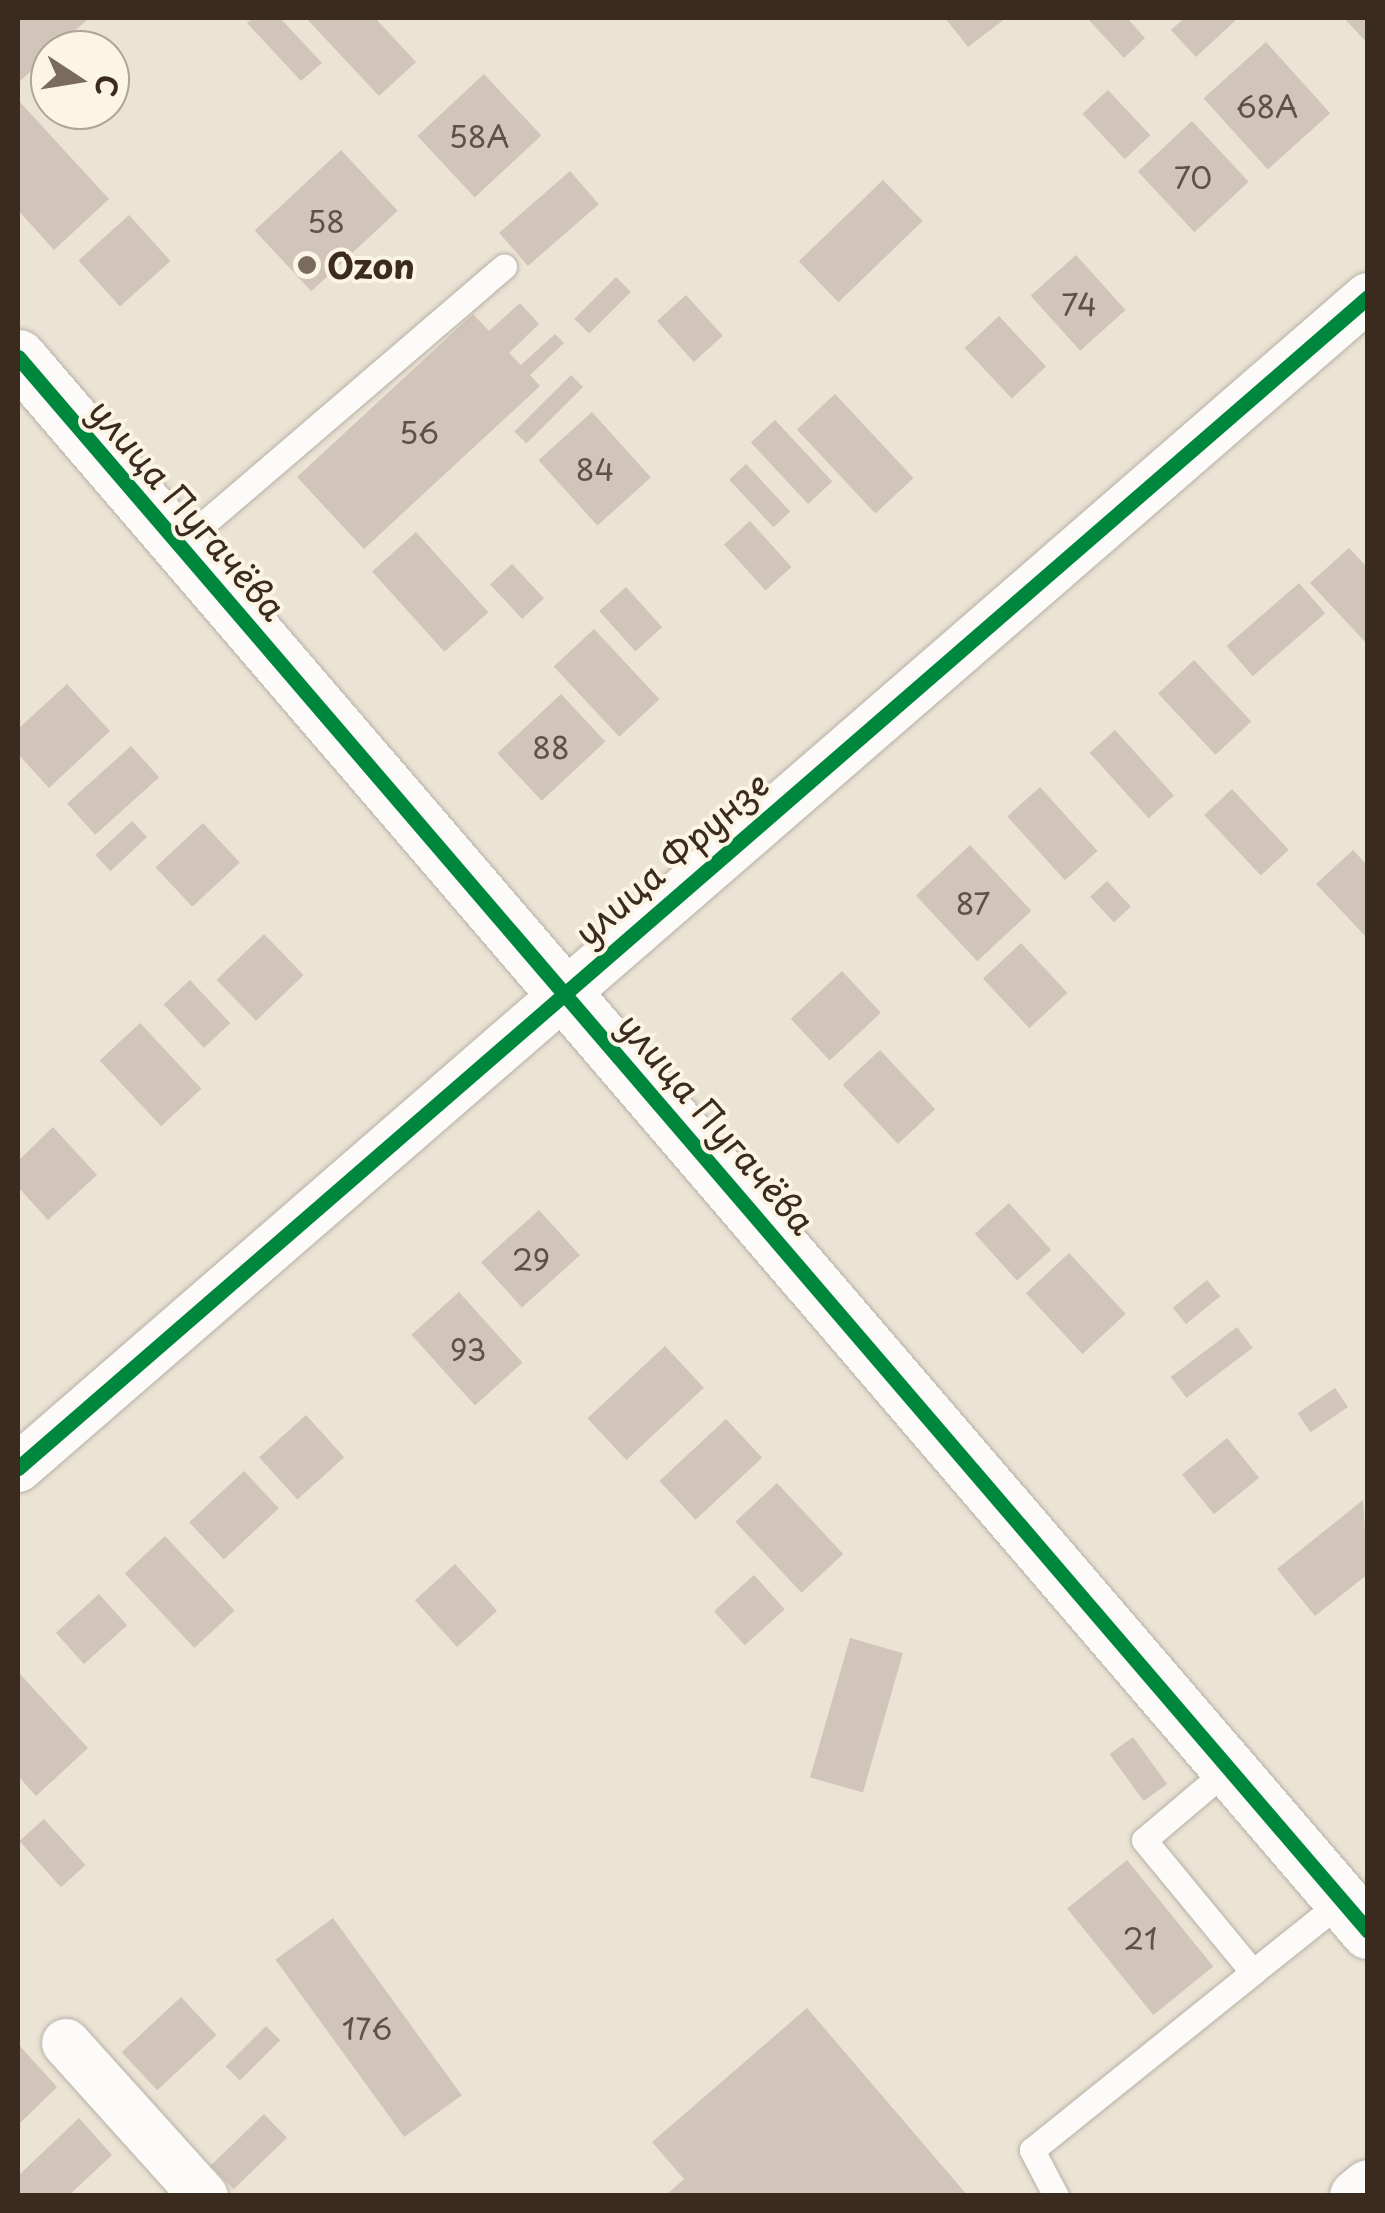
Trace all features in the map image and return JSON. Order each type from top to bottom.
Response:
[{"type":"street","name":"улица Фрунзе","points":[[18,1468],[564,990],[1368,297]]},
{"type":"street","name":"улица Пугачёва","points":[[18,357],[1355,1916]]},
{"type":"street","points":[[66,2043],[204,2196]]},
{"type":"street","points":[[1357,2196],[1368,2187]]},
{"type":"lane","points":[[180,544],[504,266]]},
{"type":"lane","points":[[1228,1768],[1144,1840],[1254,1972]]},
{"type":"lane","points":[[1056,2196],[1032,2150],[1254,1972],[1355,1916]]},
{"type":"building","points":[[18,18],[89,18],[76,30],[30,30],[30,72],[18,83]]},
{"type":"building","points":[[253,18],[280,18],[322,63],[301,81],[247,23]]},
{"type":"building","points":[[306,18],[375,18],[416,62],[379,96]]},
{"type":"building","points":[[945,18],[1006,18],[968,47]]},
{"type":"building","points":[[1087,18],[1127,18],[1145,38],[1124,58]]},
{"type":"building","points":[[1184,18],[1238,18],[1196,57],[1171,30]]},
{"type":"building","points":[[1344,18],[1368,18],[1368,44]]},
{"type":"building","points":[[1266,42],[1330,113],[1268,170],[1204,98]]},
{"type":"building","points":[[484,74],[541,135],[475,197],[417,136]]},
{"type":"building","points":[[1108,90],[1150,135],[1125,159],[1082,114]]},
{"type":"building","points":[[18,100],[30,113],[30,130],[46,130],[109,199],[54,250],[18,210]]},
{"type":"building","points":[[1192,121],[1249,182],[1194,232],[1138,171]]},
{"type":"building","points":[[341,150],[398,211],[311,291],[255,230]]},
{"type":"building","points":[[570,171],[599,204],[528,266],[499,233]]},
{"type":"building","points":[[883,180],[923,221],[838,302],[799,261]]},
{"type":"building","points":[[129,215],[170,261],[120,307],[78,261]]},
{"type":"building","points":[[1076,255],[1126,310],[1080,351],[1031,296]]},
{"type":"building","points":[[616,277],[631,292],[589,334],[574,319]]},
{"type":"building","points":[[686,295],[723,336],[694,362],[657,321]]},
{"type":"building","points":[[520,303],[539,324],[509,353],[521,365],[555,334],[564,343],[530,375],[540,386],[364,549],[297,477],[473,314],[489,331]]},
{"type":"building","points":[[999,316],[1046,366],[1012,399],[965,348]]},
{"type":"building","points":[[571,375],[583,387],[526,444],[514,432]]},
{"type":"building","points":[[835,394],[913,478],[875,514],[797,429]]},
{"type":"building","points":[[592,412],[651,477],[597,526],[538,460]]},
{"type":"building","points":[[775,420],[832,481],[808,504],[751,443]]},
{"type":"building","points":[[746,464],[790,512],[774,527],[729,480]]},
{"type":"building","points":[[750,521],[791,567],[765,590],[724,544]]},
{"type":"building","points":[[416,532],[488,612],[444,652],[372,571]]},
{"type":"building","points":[[1349,548],[1368,568],[1368,645],[1310,583]]},
{"type":"building","points":[[512,564],[544,598],[522,619],[490,584]]},
{"type":"building","points":[[1299,583],[1325,613],[1253,676],[1227,646]]},
{"type":"building","points":[[626,587],[662,627],[635,651],[599,611]]},
{"type":"building","points":[[594,629],[659,699],[619,737],[554,667]]},
{"type":"building","points":[[1194,660],[1251,721],[1215,755],[1158,693]]},
{"type":"building","points":[[67,684],[110,731],[49,788],[18,754],[18,729]]},
{"type":"building","points":[[561,694],[605,742],[542,801],[497,753]]},
{"type":"building","points":[[1115,730],[1174,795],[1149,818],[1090,753]]},
{"type":"building","points":[[131,746],[159,777],[95,835],[67,804]]},
{"type":"building","points":[[1040,787],[1098,851],[1065,880],[1007,816]]},
{"type":"building","points":[[1232,789],[1289,850],[1261,876],[1204,815]]},
{"type":"building","points":[[132,821],[147,837],[110,871],[95,855]]},
{"type":"building","points":[[203,823],[240,862],[192,907],[155,867]]},
{"type":"building","points":[[970,845],[1031,911],[977,961],[916,895]]},
{"type":"building","points":[[1353,850],[1368,866],[1368,939],[1316,884]]},
{"type":"building","points":[[1107,881],[1131,907],[1114,922],[1090,897]]},
{"type":"building","points":[[264,934],[304,975],[256,1021],[217,980]]},
{"type":"building","points":[[1021,943],[1067,993],[1029,1028],[983,978]]},
{"type":"building","points":[[842,971],[881,1013],[830,1060],[791,1019]]},
{"type":"building","points":[[190,980],[230,1023],[204,1048],[164,1005]]},
{"type":"building","points":[[140,1023],[201,1089],[161,1126],[100,1061]]},
{"type":"building","points":[[880,1050],[935,1109],[898,1144],[843,1085]]},
{"type":"building","points":[[53,1127],[97,1175],[48,1220],[18,1187],[18,1161]]},
{"type":"building","points":[[1009,1203],[1051,1250],[1017,1281],[975,1234]]},
{"type":"building","points":[[539,1210],[580,1255],[522,1308],[481,1262]]},
{"type":"building","points":[[1069,1253],[1126,1314],[1082,1354],[1026,1293]]},
{"type":"building","points":[[1207,1280],[1220,1296],[1186,1324],[1173,1308]]},
{"type":"building","points":[[459,1292],[523,1363],[475,1405],[411,1335]]},
{"type":"building","points":[[1237,1327],[1253,1348],[1186,1398],[1171,1377]]},
{"type":"building","points":[[665,1346],[704,1388],[626,1460],[587,1418]]},
{"type":"building","points":[[1335,1388],[1348,1407],[1311,1432],[1298,1413]]},
{"type":"building","points":[[306,1415],[344,1457],[297,1500],[259,1457]]},
{"type":"building","points":[[726,1419],[762,1458],[696,1520],[659,1481]]},
{"type":"building","points":[[1227,1438],[1259,1478],[1214,1514],[1182,1475]]},
{"type":"building","points":[[244,1471],[279,1508],[224,1559],[189,1522]]},
{"type":"building","points":[[777,1483],[843,1554],[801,1593],[735,1522]]},
{"type":"building","points":[[1363,1500],[1368,1574],[1315,1616],[1277,1569]]},
{"type":"building","points":[[165,1536],[235,1611],[194,1648],[125,1574]]},
{"type":"building","points":[[455,1564],[497,1611],[457,1647],[415,1600]]},
{"type":"building","points":[[754,1575],[785,1609],[745,1645],[714,1611]]},
{"type":"building","points":[[99,1594],[127,1625],[84,1664],[56,1633]]},
{"type":"building","points":[[850,1638],[903,1653],[863,1793],[810,1777]]},
{"type":"building","points":[[18,1672],[88,1748],[36,1796],[18,1776]]},
{"type":"building","points":[[1133,1737],[1167,1784],[1144,1801],[1110,1754]]},
{"type":"building","points":[[44,1819],[85,1865],[61,1887],[19,1841]]},
{"type":"building","points":[[1127,1860],[1213,1966],[1153,2015],[1067,1908]]},
{"type":"building","points":[[333,1918],[462,2095],[404,2137],[276,1960]]},
{"type":"building","points":[[181,1997],[216,2035],[157,2090],[122,2052]]},
{"type":"building","points":[[807,2008],[968,2196],[665,2196],[684,2179],[652,2142]]},
{"type":"building","points":[[266,2026],[280,2040],[240,2080],[226,2066]]},
{"type":"building","points":[[18,2044],[57,2087],[18,2125]]},
{"type":"building","points":[[264,2114],[287,2138],[234,2189],[211,2165]]},
{"type":"building","points":[[79,2118],[112,2155],[68,2196],[18,2196],[18,2176]]},
{"type":"cycle path","points":[[18,1468],[1368,297]]},
{"type":"cycle path","points":[[18,357],[1368,1931]]},
{"type":"place","name":"Ozon","points":[[307,265]]}]
